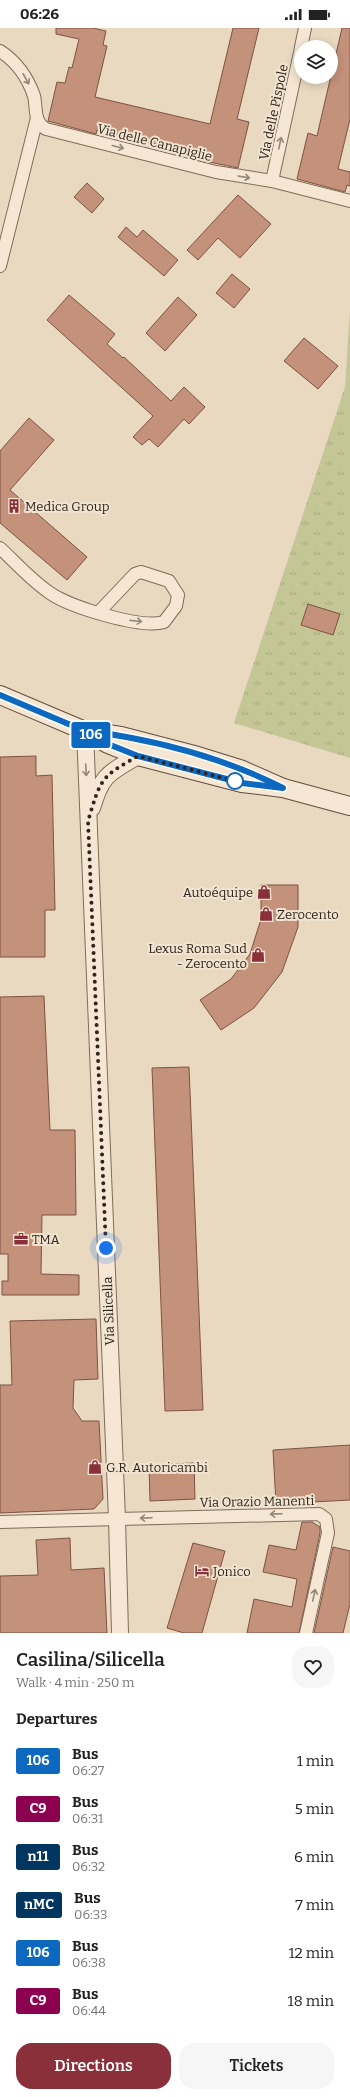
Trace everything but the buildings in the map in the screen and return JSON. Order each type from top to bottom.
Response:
[{"type":"main road","points":[[0,695],[85,731],[108,744],[138,756],[238,782],[283,788]]},
{"type":"main road","points":[[85,731],[121,736],[240,768],[283,788],[346,807]]},
{"type":"street","name":"Via delle Pispole","points":[[302,40],[305,28]]},
{"type":"street","points":[[0,52],[12,59],[22,72],[34,96],[37,118],[0,266]]},
{"type":"street","name":"Via delle Pispole","points":[[272,182],[294,80]]},
{"type":"street","name":"Via delle Canapiglie","points":[[37,118],[42,127],[57,133],[216,172],[272,182],[350,201]]},
{"type":"street","points":[[0,548],[50,594],[98,613],[127,620],[160,623],[167,619],[174,610],[178,595],[169,582],[141,572],[135,574],[98,613]]},
{"type":"street","name":"Via Silicella","points":[[85,731],[117,1519],[120,1633]]},
{"type":"street","name":"Via Silicella","points":[[88,821],[98,789],[103,779],[116,768],[138,756]]},
{"type":"street","name":"Via Orazio Manenti","points":[[0,1522],[312,1513],[323,1516],[328,1522],[328,1533],[306,1633]]},
{"type":"green space","points":[[350,309],[350,758],[234,723],[345,387]]},
{"type":"bus line","name":"106","points":[[0,695],[85,731],[108,744],[138,756],[228,780],[258,786],[283,788],[266,779],[231,765],[146,741],[96,732]]},
{"type":"place","name":"Medica Group","points":[[14,506]]},
{"type":"place","name":"Autoéquipe","points":[[264,892]]},
{"type":"place","name":"Zerocento","points":[[266,914]]},
{"type":"place","name":"Lexus Roma Sud - Zerocento","points":[[258,955]]},
{"type":"place","name":"TMA","points":[[21,1239]]},
{"type":"place","name":"G.R. Autoricambi","points":[[95,1467]]},
{"type":"place","name":"Jonico","points":[[202,1571]]},
{"type":"route","points":[[106,1248],[88,821],[100,783],[103,779],[116,768],[138,756],[235,781]]}]
